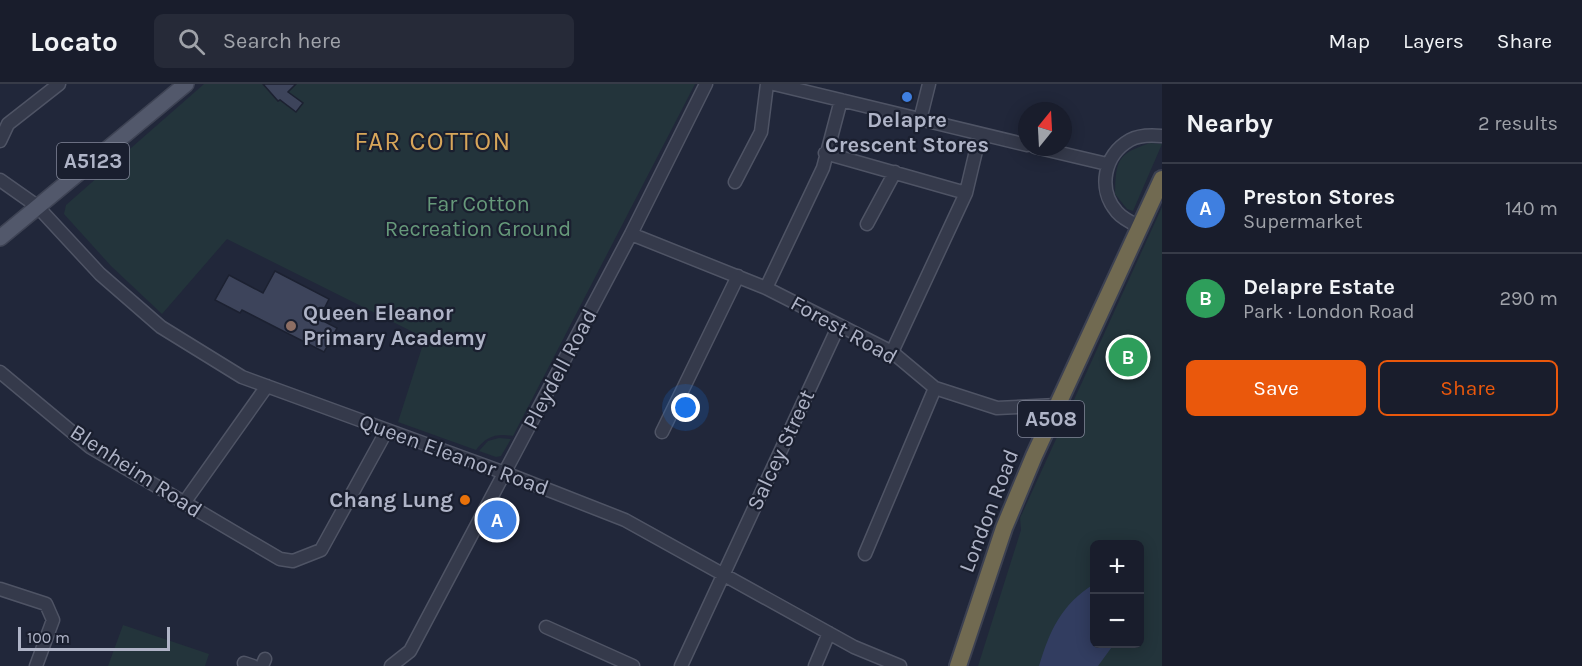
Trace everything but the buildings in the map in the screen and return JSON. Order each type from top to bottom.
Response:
[{"type":"highway","name":"London Road","points":[[958,666],[1004,528],[1034,456],[1162,180]]},
{"type":"main road","name":"A5123","points":[[0,238],[186,84]]},
{"type":"street","points":[[0,141],[8,123],[59,84]]},
{"type":"street","name":"Pleydell Road","points":[[391,666],[410,651],[630,234],[706,84]]},
{"type":"street","points":[[735,182],[761,132],[767,84]]},
{"type":"street","points":[[774,84],[1018,143]]},
{"type":"street","points":[[920,120],[929,84]]},
{"type":"street","points":[[766,288],[822,168],[841,100]]},
{"type":"street","points":[[892,352],[966,193],[980,134]]},
{"type":"street","points":[[1140,227],[1116,212],[1108,196],[1105,182],[1107,164],[1130,140],[1148,135],[1162,136]]},
{"type":"street","points":[[825,153],[966,193]]},
{"type":"street","points":[[1072,156],[1107,164]]},
{"type":"street","points":[[867,224],[895,172]]},
{"type":"street","name":"Queen Eleanor Road","points":[[0,180],[37,206],[100,274],[161,327],[242,377],[505,473],[625,520],[854,647],[900,666]]},
{"type":"street","name":"Forest Road","points":[[630,234],[766,288],[892,352],[935,388],[997,408],[1058,405]]},
{"type":"street","points":[[662,432],[738,276]]},
{"type":"street","name":"Salcey Street","points":[[681,666],[839,325]]},
{"type":"street","name":"Blenheim Road","points":[[0,372],[90,447],[280,559],[293,561],[321,550],[387,430]]},
{"type":"street","points":[[184,503],[267,386]]},
{"type":"street","points":[[864,554],[935,388]]},
{"type":"street","points":[[0,589],[46,603],[53,620],[36,666]]},
{"type":"street","points":[[546,627],[633,666]]},
{"type":"street","points":[[815,666],[829,633]]},
{"type":"green space","name":"Far Cotton Recreation Ground","points":[[204,84],[695,84],[513,436],[492,437],[484,441],[476,450],[398,422],[425,338],[227,239],[162,314],[111,266],[64,214],[66,205]]},
{"type":"green space","points":[[1150,143],[1162,144],[1133,211],[1127,209],[1115,194],[1116,173],[1125,155]]},
{"type":"green space","points":[[1162,207],[1162,666],[978,666],[1021,530],[1020,518]]},
{"type":"green space","points":[[499,438],[511,439],[501,456],[496,457],[479,451],[488,441]]},
{"type":"green space","points":[[123,625],[209,654],[205,666],[108,666]]},
{"type":"water","points":[[1090,587],[1090,648],[1111,648],[1098,666],[1039,666],[1058,619]]},
{"type":"place","name":"Delapre Crescent Stores","points":[[907,97]]},
{"type":"place","name":"Queen Eleanor Primary Academy","points":[[291,326]]},
{"type":"place","name":"Delapre Estate","points":[[1128,357]]},
{"type":"place","name":"Chang Lung","points":[[465,500]]},
{"type":"place","name":"Preston Stores","points":[[497,520]]},
{"type":"district","name":"FAR COTTON","points":[[433,141]]}]
